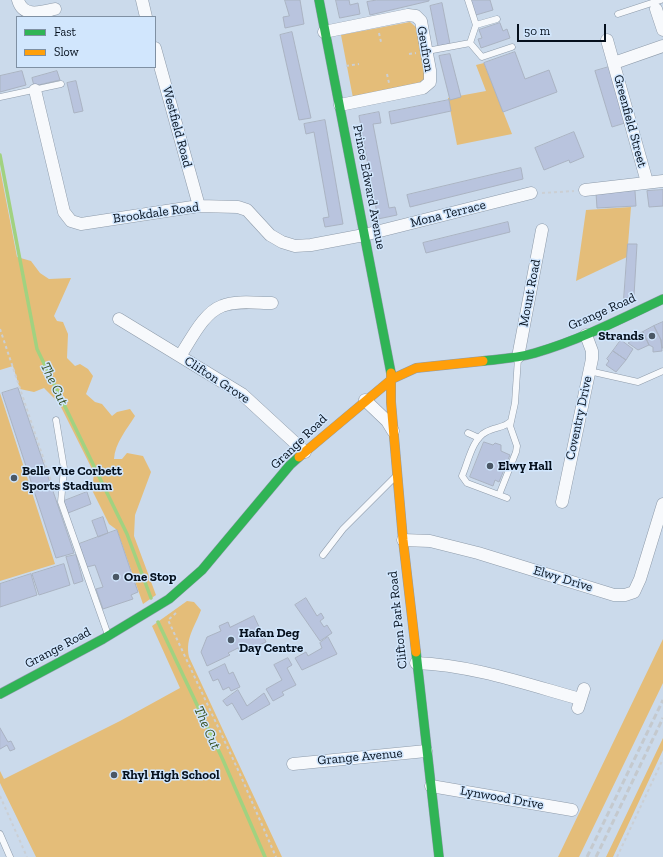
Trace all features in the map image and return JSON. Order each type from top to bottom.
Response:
[{"type":"street","points":[[142,0],[146,16]]},
{"type":"street","name":"Prince Edward Avenue","points":[[319,0],[392,379]]},
{"type":"street","points":[[18,2],[25,11],[34,14],[55,9]]},
{"type":"street","points":[[18,2],[22,16]]},
{"type":"street","points":[[658,4],[663,30]]},
{"type":"street","name":"Geufron","points":[[324,32],[408,15],[416,16],[421,22],[430,70],[430,82],[423,88],[340,105]]},
{"type":"street","points":[[607,40],[614,63]]},
{"type":"street","name":"Greenfield Street","points":[[647,182],[614,63],[663,46]]},
{"type":"street","name":"Westfield Road","points":[[156,52],[199,206]]},
{"type":"street","name":"Brookdale Road","points":[[35,90],[64,212],[71,221],[80,224],[199,206],[238,207],[247,210],[270,235],[282,242],[295,246],[311,245],[364,235]]},
{"type":"street","points":[[585,190],[663,181]]},
{"type":"street","name":"Mona Terrace","points":[[364,235],[531,193]]},
{"type":"street","name":"Mount Road","points":[[518,357],[542,230]]},
{"type":"street","name":"Grange Road","points":[[0,694],[108,636],[169,598],[202,570],[290,465],[365,400],[392,379],[416,368],[518,357],[586,335],[663,299]]},
{"type":"street","points":[[180,356],[206,318],[221,306],[230,304],[272,303]]},
{"type":"street","name":"Clifton Grove","points":[[119,319],[242,394],[305,452]]},
{"type":"street","name":"Coventry Drive","points":[[562,502],[592,351],[586,335]]},
{"type":"street","name":"Clifton Park Road","points":[[392,379],[391,402],[393,432],[403,540],[439,857]]},
{"type":"street","points":[[365,400],[387,421],[393,432]]},
{"type":"street","name":"Elwy Drive","points":[[403,540],[430,541],[451,546],[614,595],[626,596],[634,592],[640,579],[663,504]]},
{"type":"street","points":[[416,663],[441,664],[471,669],[581,699]]},
{"type":"street","name":"Grange Avenue","points":[[293,764],[426,751]]},
{"type":"street","name":"Lynwood Drive","points":[[431,786],[572,810]]},
{"type":"lane","points":[[468,0],[476,25],[470,42]]},
{"type":"lane","points":[[618,14],[658,4]]},
{"type":"lane","points":[[476,25],[497,19]]},
{"type":"lane","points":[[470,42],[482,57],[512,47]]},
{"type":"lane","points":[[427,51],[470,42]]},
{"type":"lane","points":[[0,97],[60,84]]},
{"type":"lane","points":[[499,495],[517,446],[510,426],[515,402],[518,357]]},
{"type":"lane","points":[[589,371],[638,382],[663,371]]},
{"type":"lane","points":[[56,420],[64,468],[61,502],[108,636]]},
{"type":"lane","points":[[507,498],[467,483],[462,476],[479,438],[485,432],[508,424],[511,421]]},
{"type":"lane","points":[[468,432],[479,438]]},
{"type":"lane","points":[[323,555],[343,529],[398,474]]},
{"type":"lane","points":[[0,834],[10,857]]},
{"type":"path","points":[[531,193],[585,190]]},
{"type":"path","points":[[0,329],[55,492]]},
{"type":"path","points":[[169,598],[177,612],[168,620],[239,772],[276,857]]},
{"type":"path","points":[[616,857],[663,759]]},
{"type":"path","points":[[0,796],[27,857]]},
{"type":"shaded area","points":[[410,22],[417,28],[427,79],[420,85],[353,98],[341,35]]},
{"type":"shaded area","points":[[484,63],[512,134],[457,145],[448,98],[486,91],[476,65]]},
{"type":"shaded area","points":[[0,169],[17,257],[31,261],[40,273],[49,279],[71,278],[54,316],[57,321],[63,322],[68,334],[67,358],[75,366],[80,364],[88,369],[93,376],[86,394],[95,402],[102,404],[112,416],[117,412],[130,409],[135,416],[119,442],[114,459],[122,459],[127,453],[143,456],[151,472],[135,515],[134,536],[156,595],[143,604],[117,530],[109,524],[92,490],[94,473],[59,403],[44,388],[34,392],[20,389],[13,366],[0,370]]},
{"type":"shaded area","points":[[631,207],[627,257],[576,281],[586,210]]},
{"type":"shaded area","name":"Belle Vue Corbett Sports Stadium","points":[[0,393],[55,564],[0,581]]},
{"type":"shaded area","name":"Rhyl High School","points":[[187,601],[194,602],[201,610],[189,638],[189,657],[282,857],[36,857],[0,783],[0,771],[4,779],[120,721],[180,688],[152,626]]},
{"type":"shaded area","points":[[663,639],[663,683],[579,857],[558,857]]},
{"type":"shaded area","points":[[663,738],[663,750],[613,857],[606,857]]},
{"type":"building","points":[[285,0],[300,0],[304,24],[285,28],[283,17],[289,16]]},
{"type":"building","points":[[336,0],[349,0],[350,5],[358,3],[360,14],[340,18]]},
{"type":"building","points":[[377,0],[429,1],[370,15],[367,2]]},
{"type":"building","points":[[471,0],[490,0],[493,10],[476,15]]},
{"type":"building","points":[[442,3],[450,44],[438,46],[430,6]]},
{"type":"building","points":[[500,23],[503,31],[507,29],[510,38],[481,48],[478,39],[482,38],[479,30]]},
{"type":"building","points":[[292,32],[311,118],[299,120],[280,35]]},
{"type":"building","points":[[515,52],[525,79],[549,70],[557,92],[503,112],[484,63]]},
{"type":"building","points":[[450,54],[461,97],[450,100],[439,56]]},
{"type":"building","points":[[609,67],[625,123],[612,127],[595,71]]},
{"type":"building","points":[[22,71],[26,85],[0,92],[0,76]]},
{"type":"building","points":[[57,71],[60,80],[34,86],[32,78]]},
{"type":"building","points":[[76,81],[83,111],[74,113],[67,83]]},
{"type":"building","points":[[449,100],[451,111],[391,124],[389,112]]},
{"type":"building","points":[[379,112],[381,123],[373,124],[389,208],[395,207],[397,215],[378,219],[359,116]]},
{"type":"building","points":[[325,120],[343,224],[325,227],[323,218],[329,217],[314,132],[306,134],[304,124]]},
{"type":"building","points":[[574,132],[584,157],[570,163],[569,160],[544,170],[535,148]]},
{"type":"building","points":[[521,168],[523,179],[410,207],[407,195]]},
{"type":"building","points":[[663,190],[663,206],[649,207],[647,191]]},
{"type":"building","points":[[635,191],[636,206],[597,208],[596,193]]},
{"type":"building","points":[[508,222],[510,232],[426,253],[423,243]]},
{"type":"building","points":[[628,244],[637,244],[634,296],[624,299]]},
{"type":"building","points":[[663,322],[662,348],[661,340],[654,326]]},
{"type":"building","name":"Strands","points":[[654,326],[661,340],[662,351],[653,352],[653,347],[649,345],[643,332]]},
{"type":"building","points":[[643,332],[649,345],[638,350],[628,343],[633,340],[632,337]]},
{"type":"building","points":[[621,340],[633,349],[626,360],[613,351]]},
{"type":"building","points":[[613,351],[626,360],[616,372],[606,365],[609,361],[607,359]]},
{"type":"building","points":[[18,388],[74,553],[56,558],[2,393]]},
{"type":"building","name":"Elwy Hall","points":[[484,442],[493,445],[495,443],[501,445],[501,451],[510,455],[499,482],[495,480],[493,486],[470,477]]},
{"type":"building","points":[[87,492],[91,504],[68,513],[64,501]]},
{"type":"building","points":[[103,517],[108,533],[98,537],[92,521]]},
{"type":"building","name":"One Stop","points":[[117,530],[138,592],[131,595],[133,599],[103,609],[96,589],[103,587],[95,565],[87,567],[79,544]]},
{"type":"building","points":[[76,555],[83,581],[74,584],[66,557]]},
{"type":"building","points":[[64,564],[70,585],[39,595],[32,574]]},
{"type":"building","points":[[31,574],[37,595],[0,607],[0,584]]},
{"type":"building","points":[[306,598],[317,616],[321,613],[324,618],[320,621],[324,627],[327,625],[332,633],[320,641],[295,605]]},
{"type":"building","points":[[254,616],[266,642],[241,653],[238,648],[228,653],[230,655],[207,666],[201,652],[207,637],[221,631],[219,626],[228,622],[230,627]]},
{"type":"building","points":[[328,637],[337,654],[302,670],[295,658],[306,652],[308,656],[322,648],[320,643]]},
{"type":"building","points":[[288,658],[292,665],[287,668],[296,685],[282,692],[284,695],[273,701],[266,689],[282,680],[274,665]]},
{"type":"building","points":[[225,664],[229,674],[233,672],[240,687],[231,691],[229,687],[223,690],[218,679],[213,681],[209,672]]},
{"type":"building","points":[[238,690],[247,706],[264,693],[270,704],[242,720],[232,703],[227,706],[223,701]]},
{"type":"building","points":[[0,728],[8,742],[11,741],[15,749],[10,751],[7,745],[0,749]]},
{"type":"waterway","name":"The Cut","points":[[0,155],[37,349],[127,534],[151,598]]},
{"type":"waterway","name":"The Cut","points":[[158,622],[223,760],[265,857]]},
{"type":"railway","points":[[587,857],[663,700]]},
{"type":"railway","points":[[596,857],[663,718]]},
{"type":"traffic: fast","points":[[319,0],[391,373]]},
{"type":"traffic: fast","points":[[483,361],[522,356],[552,348],[600,329],[663,299]]},
{"type":"traffic: fast","points":[[0,694],[103,639],[169,599],[202,570],[290,465],[299,457]]},
{"type":"traffic: fast","points":[[416,652],[439,857]]},
{"type":"traffic: slow","points":[[299,457],[392,379],[416,368],[483,361]]},
{"type":"traffic: slow","points":[[391,373],[391,402],[403,540],[416,652]]},
{"type":"place","name":"Strands","points":[[652,336]]},
{"type":"place","name":"Elwy Hall","points":[[490,466]]},
{"type":"place","name":"Belle Vue Corbett Sports Stadium","points":[[14,478]]},
{"type":"place","name":"One Stop","points":[[116,577]]},
{"type":"place","name":"Hafan Deg Day Centre","points":[[231,640]]},
{"type":"place","name":"Rhyl High School","points":[[114,775]]}]
